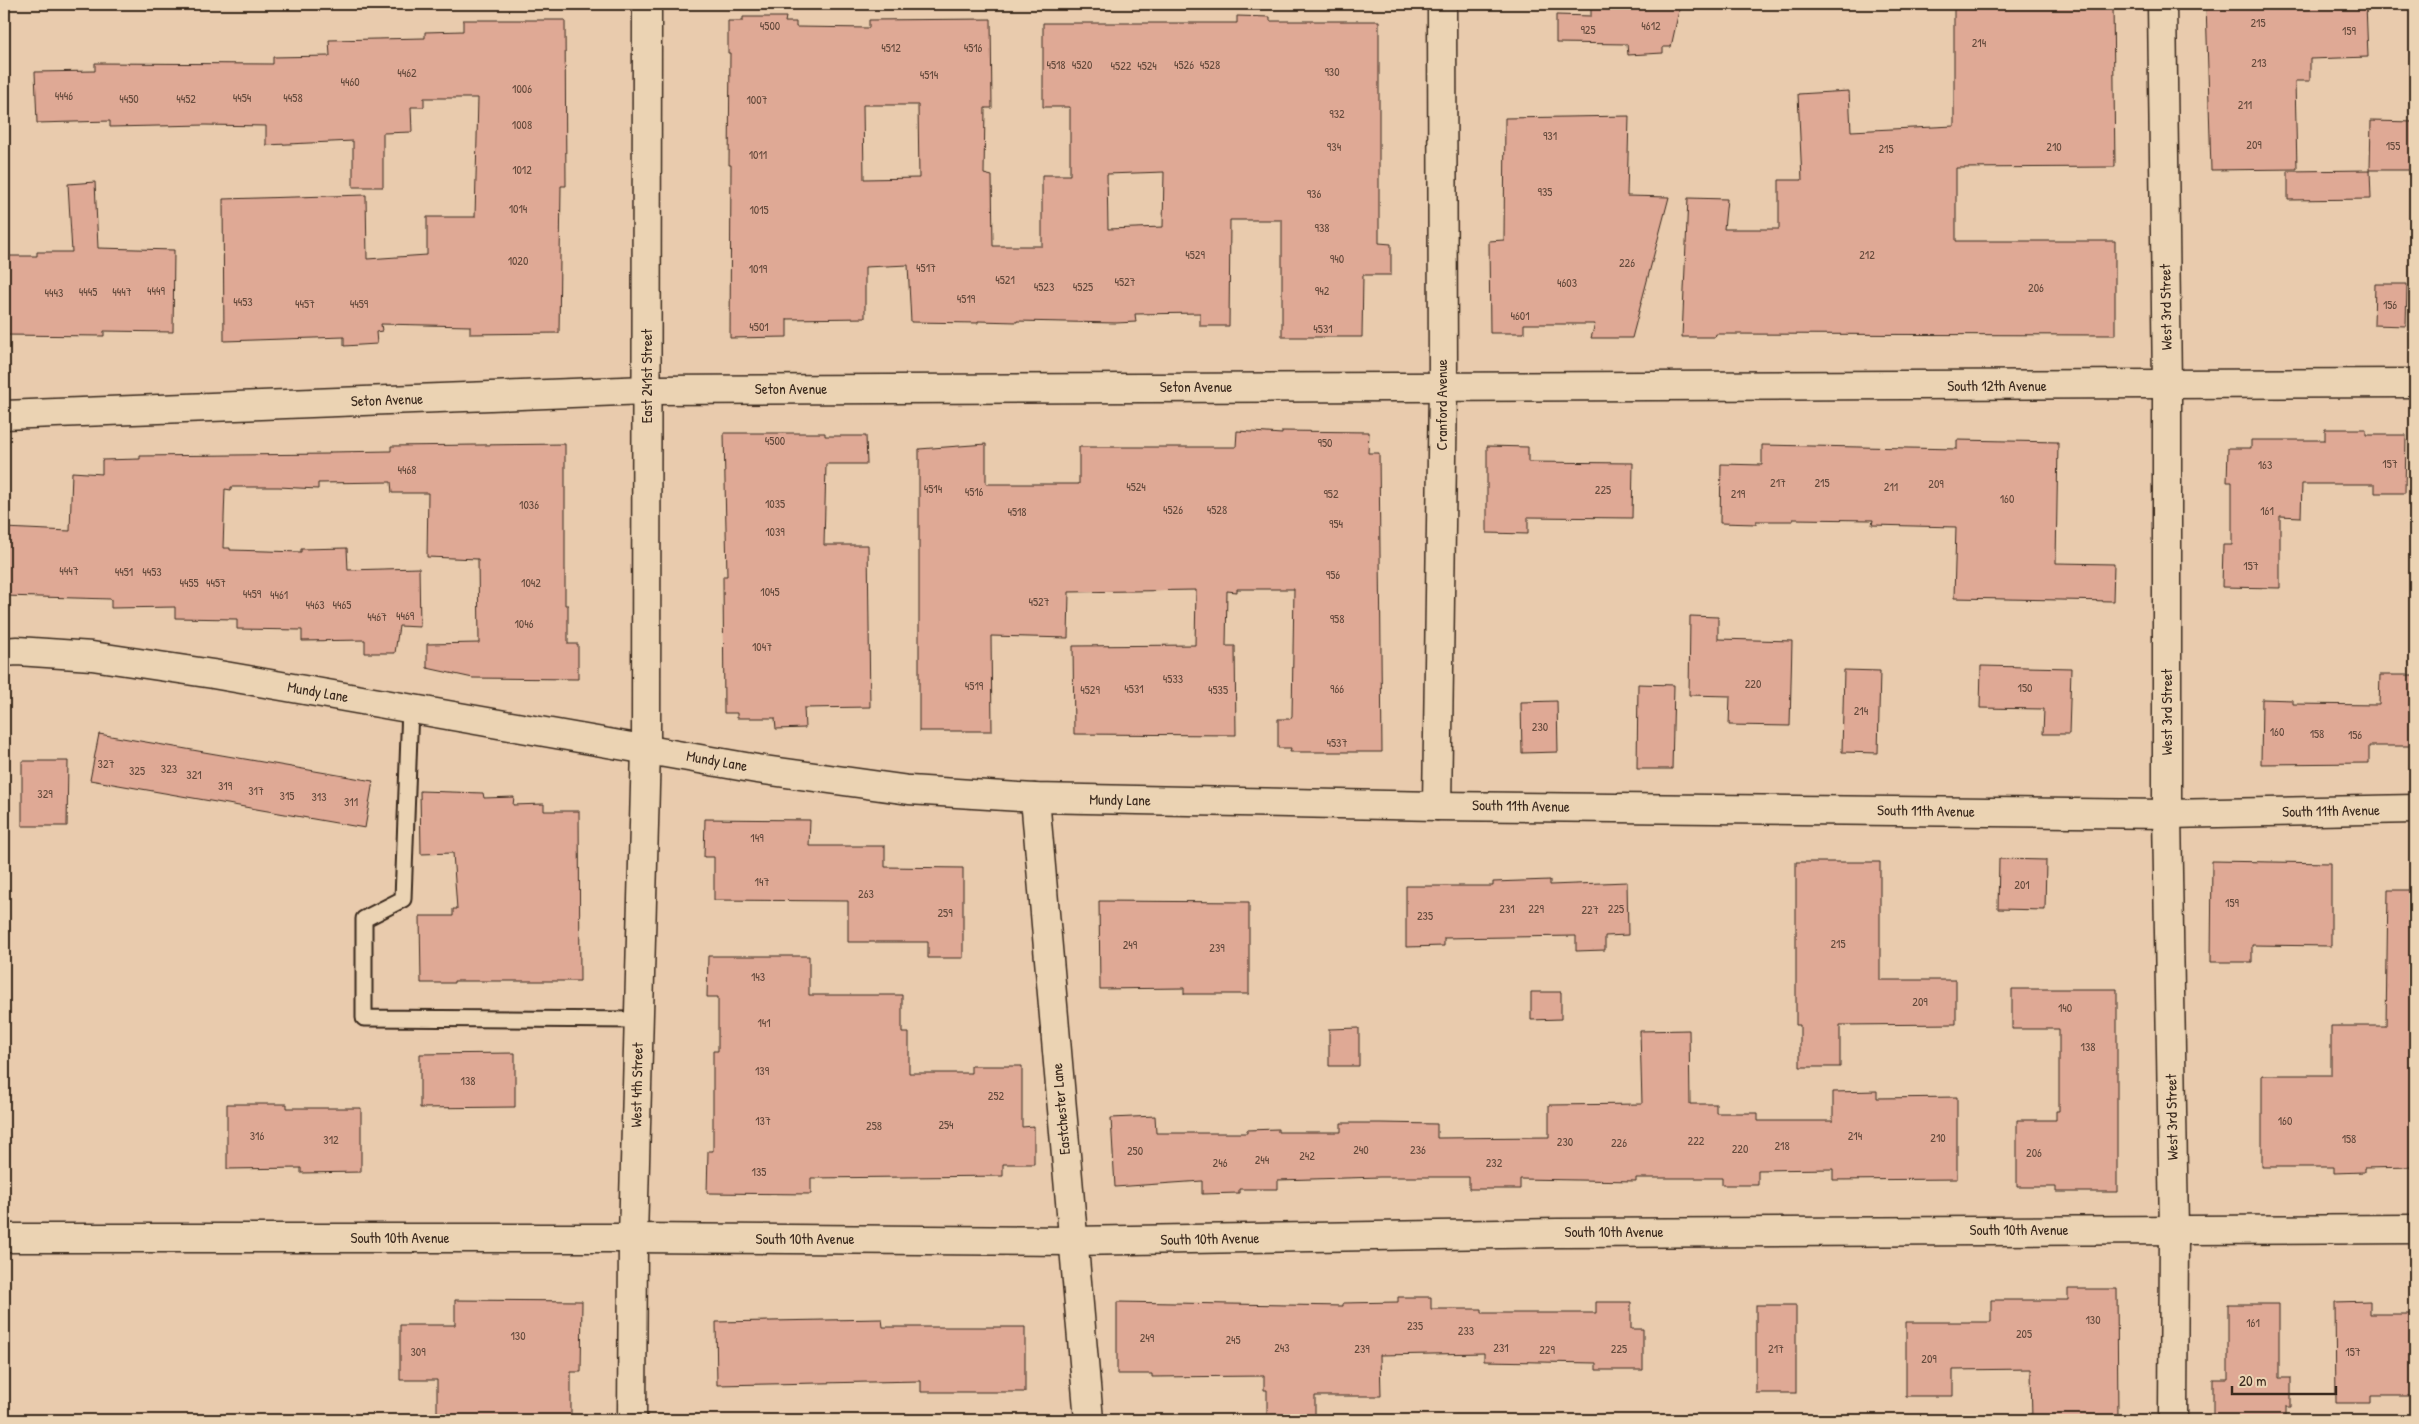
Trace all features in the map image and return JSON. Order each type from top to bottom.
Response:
[{"type":"street","name":"East 241st Street","points":[[646,749],[647,4]]},
{"type":"street","name":"Cranford Avenue","points":[[1437,806],[1443,386],[1442,4]]},
{"type":"street","name":"West 3rd Street","points":[[2162,4],[2167,385],[2166,814],[2174,1229],[2173,1420]]},
{"type":"street","name":"South 12th Avenue","points":[[1579,386],[2415,384]]},
{"type":"street","name":"Seton Avenue","points":[[4,416],[647,390],[1579,386]]},
{"type":"street","name":"Mundy Lane","points":[[4,652],[17,650],[92,656],[213,674],[757,768],[909,790],[1035,798],[1437,806]]},
{"type":"street","name":"West 4th Street","points":[[632,1420],[633,1238],[646,749]]},
{"type":"street","name":"Eastchester Lane","points":[[1035,798],[1089,1420]]},
{"type":"street","name":"South 11th Avenue","points":[[1437,806],[2166,814],[2415,809]]},
{"type":"street","name":"South 10th Avenue","points":[[4,1238],[633,1238],[1072,1241],[1557,1233],[2415,1229]]},
{"type":"lane","points":[[410,708],[403,900],[364,919],[364,1018],[639,1020]]},
{"type":"building","points":[[1664,4],[1664,6],[1680,6],[1671,47],[1663,47],[1663,53],[1628,55],[1627,44],[1556,43],[1556,15],[1591,16],[1591,7],[1626,8],[1626,6]]},
{"type":"building","points":[[1954,4],[2113,4],[2115,167],[1956,168],[1956,241],[2115,241],[2115,335],[1716,334],[1715,337],[1682,337],[1688,198],[1727,199],[1724,229],[1779,229],[1779,180],[1802,180],[1798,94],[1849,91],[1851,131],[1954,126]]},
{"type":"building","points":[[2206,4],[2366,4],[2368,57],[2310,59],[2310,81],[2295,81],[2297,169],[2211,170]]},
{"type":"building","points":[[1237,16],[1270,17],[1270,21],[1379,21],[1379,243],[1391,244],[1391,275],[1363,275],[1362,337],[1282,337],[1282,220],[1230,220],[1229,326],[1200,326],[1200,313],[1135,314],[1136,322],[1116,323],[1017,321],[978,321],[978,323],[911,322],[908,265],[865,267],[865,318],[787,319],[787,337],[730,338],[731,165],[729,165],[730,53],[728,53],[728,21],[743,21],[743,17],[786,17],[785,22],[796,22],[796,27],[869,28],[869,20],[991,19],[992,108],[985,108],[984,174],[992,176],[993,246],[1042,246],[1042,175],[1070,175],[1070,107],[1043,107],[1043,23],[1237,23]],"holes":[[[863,105],[918,105],[919,178],[864,179]],[[1164,172],[1163,227],[1108,229],[1107,174]]]},
{"type":"building","points":[[463,20],[565,20],[566,186],[561,186],[559,333],[470,334],[470,326],[381,324],[382,331],[376,332],[377,344],[344,346],[344,337],[224,341],[223,199],[366,195],[367,259],[427,255],[427,217],[475,217],[478,98],[424,98],[424,107],[411,107],[412,132],[383,133],[383,187],[353,187],[353,141],[266,145],[266,126],[110,127],[110,121],[37,123],[35,72],[95,71],[95,63],[273,64],[273,57],[330,56],[329,40],[425,38],[425,32],[463,31]]},
{"type":"building","points":[[1629,116],[1627,196],[1669,197],[1632,338],[1591,338],[1595,324],[1524,324],[1524,333],[1490,333],[1489,241],[1504,240],[1505,118]]},
{"type":"building","points":[[2371,121],[2415,122],[2415,170],[2370,170]]},
{"type":"building","points":[[2370,170],[2371,199],[2288,200],[2288,171]]},
{"type":"building","points":[[95,182],[98,248],[174,250],[173,332],[104,331],[104,336],[4,335],[4,256],[37,256],[37,252],[72,252],[68,184]]},
{"type":"building","points":[[2375,284],[2407,284],[2406,326],[2374,325]]},
{"type":"building","points":[[2325,429],[2366,429],[2366,435],[2406,435],[2405,493],[2375,493],[2375,484],[2302,484],[2301,517],[2280,516],[2280,588],[2222,587],[2223,545],[2232,545],[2232,482],[2227,482],[2228,448],[2251,448],[2251,440],[2325,440]]},
{"type":"building","points":[[1237,431],[1282,434],[1282,431],[1369,432],[1368,453],[1379,453],[1382,752],[1290,752],[1291,748],[1278,748],[1278,719],[1290,719],[1292,716],[1294,589],[1237,589],[1237,592],[1227,591],[1226,646],[1235,646],[1236,735],[1074,734],[1073,646],[1195,645],[1196,590],[1069,592],[1068,638],[991,636],[992,731],[919,731],[919,449],[986,444],[986,484],[1079,484],[1079,447],[1236,447]]},
{"type":"building","points":[[724,433],[825,433],[825,436],[866,436],[867,464],[826,464],[824,545],[868,545],[870,707],[804,708],[805,728],[776,729],[775,718],[737,718],[737,713],[724,713],[723,576],[727,576]]},
{"type":"building","points":[[1957,440],[2058,442],[2056,563],[2114,564],[2113,601],[1954,598],[1956,527],[1872,525],[1873,520],[1793,519],[1793,521],[1756,521],[1756,524],[1720,523],[1721,464],[1762,465],[1762,445],[1957,449]]},
{"type":"building","points":[[565,444],[565,605],[568,605],[568,644],[578,644],[578,679],[473,678],[427,668],[427,644],[479,643],[478,559],[427,557],[428,493],[392,493],[391,482],[318,483],[318,489],[231,487],[231,490],[225,489],[223,548],[230,548],[230,550],[301,552],[301,549],[347,548],[348,570],[419,568],[420,627],[399,626],[395,653],[365,653],[365,640],[302,641],[302,630],[237,629],[237,619],[175,618],[175,607],[111,608],[111,599],[4,596],[4,528],[70,531],[72,472],[102,474],[102,460],[140,459],[140,456],[329,454],[330,452],[391,451],[391,446]]},
{"type":"building","points":[[1487,446],[1528,447],[1528,462],[1633,463],[1632,518],[1528,517],[1528,534],[1487,533]]},
{"type":"building","points":[[1690,616],[1718,617],[1718,639],[1792,641],[1790,726],[1729,725],[1730,696],[1689,695]]},
{"type":"building","points":[[1981,666],[2071,668],[2069,734],[2043,734],[2044,709],[1980,708]]},
{"type":"building","points":[[1844,670],[1880,671],[1878,753],[1842,752]]},
{"type":"building","points":[[2380,675],[2415,675],[2415,746],[2369,746],[2369,763],[2261,764],[2262,699],[2293,700],[2293,704],[2379,705]]},
{"type":"building","points":[[1638,684],[1674,685],[1672,769],[1637,769]]},
{"type":"building","points":[[1557,701],[1558,752],[1522,753],[1521,702]]},
{"type":"building","points":[[99,734],[373,781],[365,828],[90,780]]},
{"type":"building","points":[[22,761],[68,761],[67,826],[22,826]]},
{"type":"building","points":[[420,791],[483,793],[484,798],[514,797],[513,805],[544,804],[544,811],[579,811],[580,981],[454,981],[454,983],[421,983],[420,916],[453,916],[453,909],[457,909],[453,853],[421,854]]},
{"type":"building","points":[[705,819],[810,820],[809,846],[885,846],[885,867],[963,868],[963,958],[928,958],[928,942],[848,942],[848,901],[714,900],[714,857],[704,857]]},
{"type":"building","points":[[1999,859],[2046,860],[2045,910],[1998,909]]},
{"type":"building","points":[[2212,861],[2331,863],[2331,946],[2252,945],[2252,962],[2211,962]]},
{"type":"building","points":[[1796,862],[1880,862],[1880,980],[1956,980],[1956,1024],[1840,1025],[1840,1067],[1800,1067],[1800,1025],[1796,1025]]},
{"type":"building","points":[[1550,880],[1550,885],[1627,882],[1628,935],[1605,936],[1605,950],[1576,951],[1576,936],[1444,938],[1444,946],[1406,947],[1406,886],[1493,886],[1493,882]]},
{"type":"building","points":[[2388,890],[2415,890],[2415,1002],[2413,1002],[2415,1167],[2364,1168],[2364,1172],[2334,1173],[2334,1167],[2262,1167],[2262,1075],[2331,1075],[2331,1026],[2386,1026]]},
{"type":"building","points":[[1099,901],[1249,902],[1249,994],[1184,994],[1184,988],[1100,989]]},
{"type":"building","points":[[708,956],[809,956],[809,995],[902,995],[902,1033],[909,1033],[909,1073],[971,1073],[971,1066],[1022,1066],[1022,1127],[1034,1126],[1034,1164],[1003,1164],[1003,1176],[811,1178],[811,1194],[707,1193],[708,1151],[713,1151],[713,1051],[718,1051],[718,997],[707,997]]},
{"type":"building","points":[[2012,989],[2117,989],[2117,1192],[2056,1192],[2056,1187],[2017,1187],[2017,1120],[2056,1120],[2056,1111],[2059,1111],[2059,1029],[2012,1029]]},
{"type":"building","points":[[1531,992],[1561,992],[1561,1019],[1531,1020]]},
{"type":"building","points":[[1359,1028],[1359,1066],[1329,1066],[1329,1029]]},
{"type":"building","points":[[1689,1030],[1690,1104],[1716,1104],[1716,1113],[1758,1113],[1758,1121],[1833,1121],[1833,1092],[1877,1091],[1877,1098],[1957,1097],[1957,1179],[1833,1180],[1833,1169],[1758,1170],[1758,1185],[1722,1185],[1722,1178],[1636,1178],[1636,1181],[1520,1179],[1520,1189],[1469,1189],[1469,1177],[1380,1177],[1278,1180],[1278,1189],[1239,1189],[1239,1193],[1202,1194],[1202,1181],[1115,1187],[1111,1118],[1155,1116],[1156,1133],[1247,1133],[1247,1130],[1278,1129],[1278,1132],[1341,1132],[1341,1123],[1380,1123],[1437,1124],[1437,1138],[1549,1137],[1549,1105],[1642,1104],[1640,1031]]},
{"type":"building","points":[[515,1053],[515,1107],[420,1108],[420,1054]]},
{"type":"building","points":[[227,1104],[287,1104],[287,1108],[361,1108],[361,1172],[301,1173],[301,1168],[227,1169]]},
{"type":"building","points":[[2068,1289],[2117,1289],[2118,1420],[2032,1420],[2031,1369],[1953,1370],[1953,1396],[1906,1396],[1906,1322],[1991,1322],[1991,1300],[2068,1300]]},
{"type":"building","points":[[1398,1297],[1431,1297],[1431,1309],[1482,1309],[1482,1313],[1596,1313],[1596,1302],[1631,1302],[1631,1329],[1643,1329],[1643,1370],[1596,1370],[1596,1363],[1484,1361],[1484,1353],[1380,1355],[1381,1396],[1315,1396],[1315,1420],[1267,1420],[1267,1390],[1264,1390],[1264,1376],[1152,1377],[1152,1374],[1117,1374],[1117,1302],[1343,1306],[1343,1303],[1398,1302]]},
{"type":"building","points":[[455,1300],[582,1301],[581,1372],[571,1372],[571,1420],[437,1420],[437,1380],[400,1380],[400,1325],[455,1325]]},
{"type":"building","points":[[2370,1301],[2370,1314],[2415,1314],[2415,1396],[2371,1396],[2371,1403],[2336,1403],[2335,1302]]},
{"type":"building","points":[[2228,1304],[2279,1304],[2279,1378],[2291,1378],[2291,1407],[2286,1407],[2286,1420],[2213,1420],[2213,1379],[2228,1379]]},
{"type":"building","points":[[1756,1305],[1796,1305],[1796,1393],[1756,1393]]},
{"type":"building","points":[[882,1319],[883,1327],[1025,1327],[1025,1392],[921,1392],[921,1381],[717,1385],[716,1322]]}]
